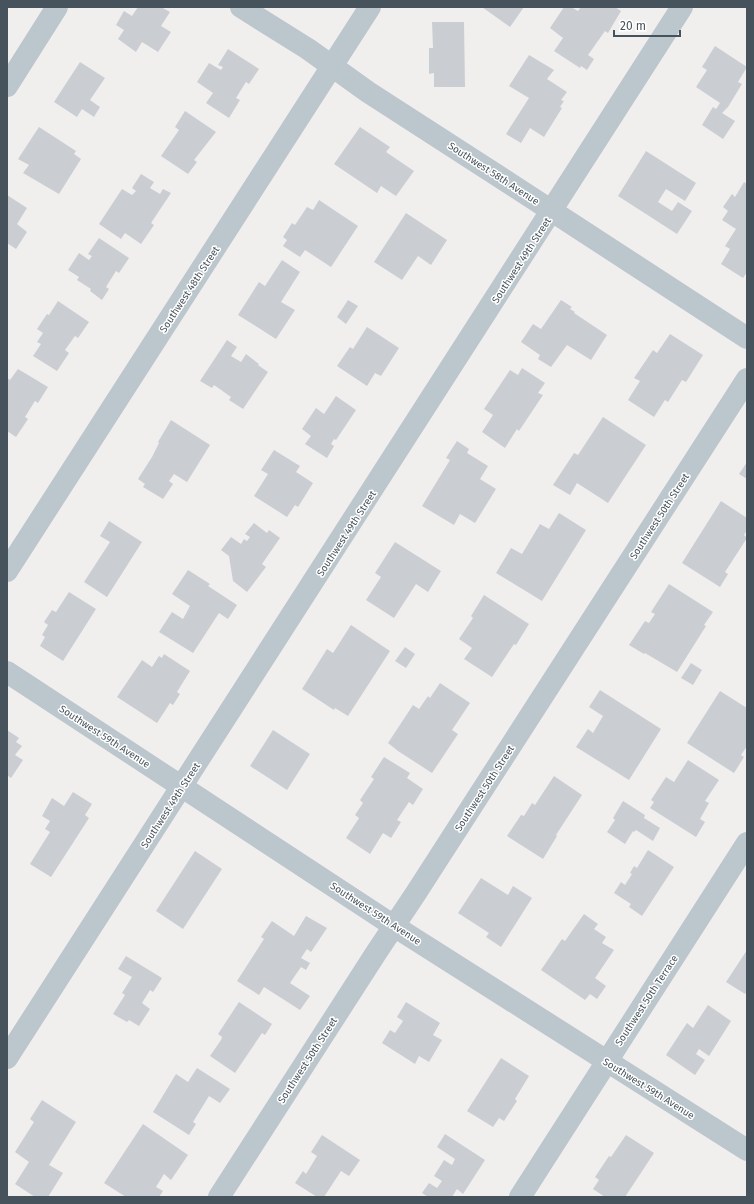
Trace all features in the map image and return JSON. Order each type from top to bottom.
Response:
[{"type":"street","points":[[7,86],[57,7]]},
{"type":"street","name":"Southwest 58th Avenue","points":[[241,7],[297,42],[368,92],[747,338]]},
{"type":"street","name":"Southwest 48th Street","points":[[7,571],[370,7]]},
{"type":"street","name":"Southwest 49th Street","points":[[7,1058],[682,7]]},
{"type":"street","name":"Southwest 50th Street","points":[[219,1197],[747,378]]},
{"type":"street","name":"Southwest 59th Avenue","points":[[7,672],[394,926],[747,1150]]},
{"type":"street","name":"Southwest 50th Terrace","points":[[520,1197],[747,843]]},
{"type":"building","points":[[138,7],[161,7],[170,12],[161,26],[171,32],[158,52],[142,42],[136,52],[118,39],[124,30],[116,25],[124,11],[132,16]]},
{"type":"building","points":[[482,7],[524,7],[510,27]]},
{"type":"building","points":[[564,7],[571,7],[578,11],[581,7],[615,7],[621,11],[608,33],[605,31],[588,55],[594,59],[587,70],[581,66],[580,68],[554,51],[563,38],[550,28]]},
{"type":"building","points":[[432,22],[464,22],[465,87],[434,87],[434,73],[429,74],[429,48],[433,48]]},
{"type":"building","points":[[715,46],[747,67],[738,82],[742,84],[728,107],[722,113],[735,121],[723,139],[702,125],[713,107],[716,109],[720,103],[696,87],[707,70],[702,67]]},
{"type":"building","points":[[228,49],[259,69],[249,84],[246,82],[236,98],[240,100],[229,118],[206,103],[213,93],[197,82],[209,63],[221,70],[223,67],[218,65]]},
{"type":"building","points":[[529,55],[554,70],[547,79],[567,92],[561,100],[564,101],[560,107],[562,108],[544,137],[530,128],[521,143],[506,134],[529,98],[509,86]]},
{"type":"building","points":[[80,62],[105,78],[90,100],[100,107],[94,117],[82,109],[77,117],[54,102]]},
{"type":"building","points":[[185,111],[216,132],[194,160],[197,162],[188,174],[161,156],[179,130],[175,127]]},
{"type":"building","points":[[39,127],[76,151],[74,154],[81,159],[59,194],[23,173],[29,165],[18,159]]},
{"type":"building","points":[[360,127],[390,147],[386,152],[414,171],[396,196],[381,186],[377,193],[334,164]]},
{"type":"building","points":[[646,151],[696,183],[685,201],[666,189],[658,202],[672,211],[678,202],[692,211],[677,234],[618,196]]},
{"type":"building","points":[[141,174],[154,182],[150,188],[160,194],[163,189],[171,193],[151,223],[154,225],[141,244],[125,233],[121,239],[99,224],[122,189],[132,195],[136,191],[132,188]]},
{"type":"building","points":[[744,182],[747,184],[747,272],[743,278],[721,264],[730,249],[725,246],[736,229],[722,220],[728,211],[723,207],[732,194],[735,197]]},
{"type":"building","points":[[7,195],[27,208],[17,224],[27,232],[16,249],[7,243]]},
{"type":"building","points":[[319,200],[358,226],[331,267],[305,250],[300,257],[283,246],[287,240],[283,237],[292,223],[295,225],[307,207],[313,210]]},
{"type":"building","points":[[406,213],[447,240],[431,265],[418,256],[402,280],[374,262]]},
{"type":"building","points":[[99,238],[129,258],[119,273],[116,271],[106,287],[109,289],[102,300],[90,291],[91,289],[77,280],[79,277],[68,270],[79,253],[89,260],[92,256],[88,254]]},
{"type":"building","points":[[282,260],[300,272],[281,302],[295,310],[276,339],[238,315],[259,282],[265,286]]},
{"type":"building","points":[[348,300],[358,306],[346,324],[337,317]]},
{"type":"building","points":[[561,300],[572,307],[570,309],[575,312],[574,313],[607,335],[591,360],[567,345],[551,367],[538,359],[540,355],[521,342],[533,324],[541,329]]},
{"type":"building","points":[[58,301],[89,322],[78,338],[75,336],[65,350],[69,353],[57,371],[33,356],[41,344],[37,342],[43,333],[37,329]]},
{"type":"building","points":[[367,327],[399,348],[381,376],[375,373],[367,386],[337,366],[350,347],[353,349]]},
{"type":"building","points":[[670,334],[703,355],[686,382],[682,380],[668,402],[665,400],[654,417],[628,400],[640,381],[634,378],[653,350],[657,353]]},
{"type":"building","points":[[227,340],[237,347],[231,356],[241,362],[246,354],[268,372],[243,409],[229,400],[231,397],[214,385],[212,388],[200,381]]},
{"type":"building","points":[[522,368],[545,383],[538,393],[543,395],[519,431],[517,429],[505,448],[482,432],[493,415],[484,409],[510,370],[518,375]]},
{"type":"building","points":[[18,369],[48,387],[38,403],[35,401],[25,417],[28,419],[16,437],[7,431],[7,378],[10,380]]},
{"type":"building","points":[[336,396],[356,410],[336,440],[334,439],[331,444],[334,446],[327,458],[305,444],[311,436],[302,429],[316,408],[324,414]]},
{"type":"building","points":[[603,417],[646,445],[608,503],[577,483],[570,495],[553,485],[574,453],[578,455]]},
{"type":"building","points":[[171,420],[210,445],[187,482],[174,474],[169,481],[173,484],[163,499],[143,487],[145,484],[138,479],[152,457],[159,443],[158,442]]},
{"type":"building","points":[[457,441],[469,449],[467,453],[488,466],[480,479],[496,489],[475,523],[460,514],[454,525],[422,506],[450,460],[446,458]]},
{"type":"building","points":[[274,450],[300,466],[296,472],[313,483],[298,507],[295,505],[287,517],[254,496],[268,474],[261,470]]},
{"type":"building","points":[[747,462],[747,479],[739,474]]},
{"type":"building","points":[[721,501],[747,518],[747,530],[744,535],[747,538],[725,572],[728,574],[720,587],[682,563]]},
{"type":"building","points":[[559,513],[586,530],[542,601],[496,573],[511,548],[522,554],[540,524],[549,529]]},
{"type":"building","points":[[109,521],[142,542],[107,597],[84,582],[110,542],[100,536]]},
{"type":"building","points":[[254,523],[267,533],[269,530],[280,538],[262,564],[266,567],[247,592],[233,581],[229,556],[221,550],[231,537],[241,544],[244,539],[247,541],[250,537],[245,534]]},
{"type":"building","points":[[395,542],[441,571],[428,592],[416,584],[394,618],[366,600],[381,577],[375,573]]},
{"type":"building","points":[[188,570],[210,584],[208,586],[237,605],[228,619],[219,613],[193,653],[159,632],[172,612],[183,619],[190,606],[172,594]]},
{"type":"building","points":[[669,584],[713,612],[704,625],[706,626],[677,672],[629,645],[645,621],[649,623],[655,614],[651,612]]},
{"type":"building","points":[[69,592],[96,609],[63,661],[40,646],[45,637],[42,635],[48,625],[44,622],[52,610],[56,612]]},
{"type":"building","points":[[484,595],[529,624],[516,645],[514,644],[492,677],[464,659],[472,648],[459,639],[473,618],[471,616]]},
{"type":"building","points":[[351,625],[390,651],[348,716],[335,708],[334,710],[302,689],[327,649],[333,653]]},
{"type":"building","points":[[405,647],[415,654],[406,668],[395,661]]},
{"type":"building","points":[[164,654],[190,671],[177,692],[180,694],[173,705],[170,703],[157,723],[117,697],[142,660],[152,667],[159,656],[162,658]]},
{"type":"building","points":[[691,663],[702,670],[693,685],[681,678]]},
{"type":"building","points":[[440,683],[470,703],[452,730],[458,734],[432,773],[388,743],[413,705],[419,709],[428,696],[430,698]]},
{"type":"building","points":[[600,690],[661,729],[629,780],[576,747],[588,729],[593,733],[603,716],[589,707]]},
{"type":"building","points":[[720,691],[747,708],[747,746],[741,755],[744,757],[734,773],[687,743]]},
{"type":"building","points":[[7,730],[19,738],[16,742],[22,746],[15,755],[23,760],[11,778],[7,775]]},
{"type":"building","points":[[273,730],[310,754],[287,790],[250,766]]},
{"type":"building","points":[[384,757],[410,773],[407,778],[423,789],[413,805],[409,802],[397,820],[401,822],[391,838],[383,833],[370,854],[346,838],[359,818],[355,815],[363,803],[360,800],[374,779],[371,777]]},
{"type":"building","points":[[688,760],[719,780],[705,801],[709,803],[700,819],[705,822],[696,837],[650,808],[654,802],[651,800],[666,777],[674,782]]},
{"type":"building","points":[[554,776],[582,795],[556,835],[557,836],[543,859],[507,836],[521,815],[524,816],[532,803],[535,805]]},
{"type":"building","points":[[73,792],[92,804],[85,815],[89,818],[51,877],[30,864],[50,832],[45,829],[50,821],[42,816],[52,798],[64,806]]},
{"type":"building","points":[[623,801],[645,815],[644,818],[660,828],[653,841],[636,830],[634,832],[633,831],[625,844],[607,832],[615,820],[613,818]]},
{"type":"building","points":[[648,850],[674,867],[642,916],[629,907],[631,904],[614,893],[621,882],[625,885],[632,874],[630,873],[634,866],[637,868]]},
{"type":"building","points":[[195,851],[222,869],[183,929],[156,911]]},
{"type":"building","points":[[481,878],[508,895],[513,886],[532,898],[501,947],[486,937],[489,933],[458,913]]},
{"type":"building","points":[[584,914],[598,924],[594,929],[606,937],[602,943],[614,950],[595,978],[606,986],[597,999],[590,994],[585,1000],[541,970],[562,939],[565,941]]},
{"type":"building","points":[[306,916],[327,928],[311,952],[307,949],[301,958],[310,963],[306,970],[301,967],[290,983],[310,996],[300,1010],[264,987],[259,995],[237,981],[264,939],[261,937],[272,921],[294,936]]},
{"type":"building","points":[[747,950],[747,991],[745,994],[726,982]]},
{"type":"building","points":[[126,956],[162,978],[153,992],[150,990],[142,1003],[150,1009],[139,1026],[129,1020],[127,1022],[113,1014],[125,995],[122,993],[132,977],[118,969]]},
{"type":"building","points":[[239,1002],[272,1024],[265,1035],[262,1033],[235,1073],[210,1056],[221,1040],[222,1037],[218,1034]]},
{"type":"building","points":[[406,1002],[440,1023],[433,1035],[442,1040],[429,1062],[419,1056],[415,1064],[382,1043],[390,1030],[395,1033],[403,1021],[397,1017]]},
{"type":"building","points":[[708,1005],[731,1021],[709,1056],[699,1049],[696,1054],[705,1060],[695,1075],[666,1055],[687,1023],[693,1028]]},
{"type":"building","points":[[501,1058],[529,1076],[515,1099],[517,1101],[504,1121],[499,1118],[493,1127],[467,1111]]},
{"type":"building","points":[[197,1068],[230,1089],[220,1103],[209,1096],[193,1122],[196,1124],[189,1135],[153,1112],[176,1074],[188,1082]]},
{"type":"building","points":[[42,1100],[76,1122],[49,1165],[63,1173],[48,1197],[35,1197],[15,1184],[29,1162],[15,1152],[34,1122],[30,1119]]},
{"type":"building","points":[[143,1124],[188,1155],[171,1180],[164,1174],[156,1187],[163,1191],[159,1197],[126,1197],[104,1183]]},
{"type":"building","points":[[445,1134],[485,1160],[463,1194],[457,1189],[452,1197],[428,1197],[422,1193],[429,1183],[437,1188],[442,1181],[434,1176],[444,1160],[452,1165],[455,1159],[437,1147]]},
{"type":"building","points":[[322,1135],[360,1160],[349,1176],[341,1171],[324,1197],[317,1197],[295,1183],[303,1171],[306,1174],[317,1156],[311,1152]]},
{"type":"building","points":[[626,1135],[654,1153],[625,1197],[605,1197],[593,1189],[599,1180],[595,1177],[609,1156],[611,1157]]}]
